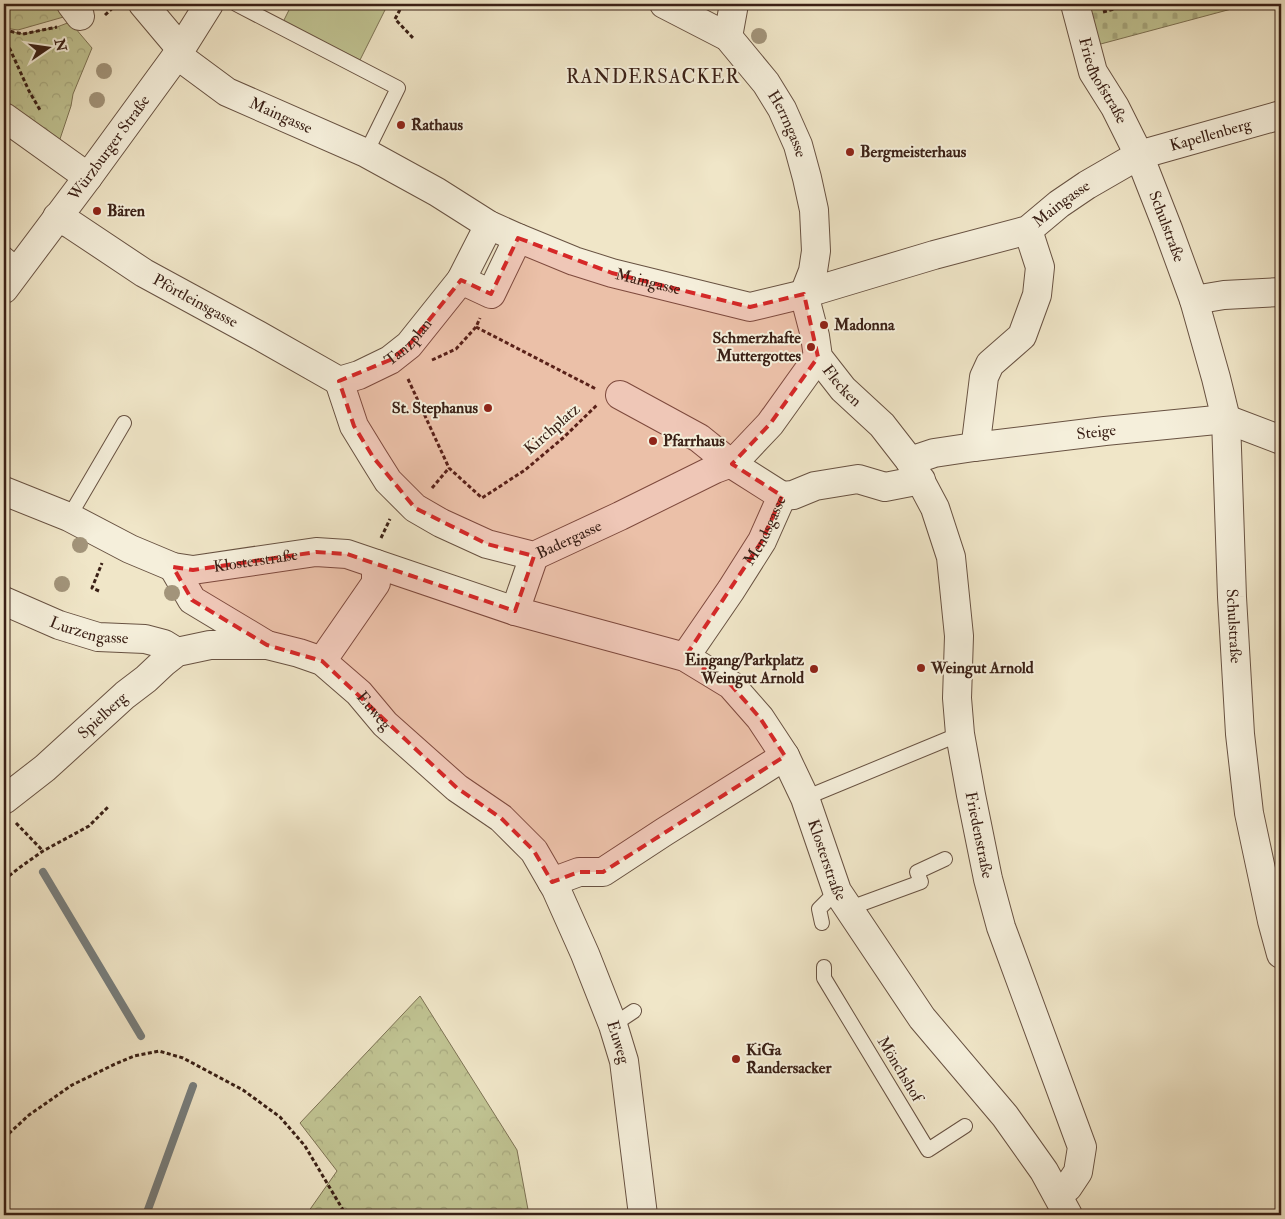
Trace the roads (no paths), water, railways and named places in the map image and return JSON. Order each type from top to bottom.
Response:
[{"type":"street","name":"Maingasse","points":[[143,4],[178,52],[227,92],[366,153],[437,192],[489,225],[574,261],[750,307],[804,294],[934,255],[1028,230],[1059,204],[1087,185],[1139,155]]},
{"type":"street","name":"Würzburger Straße","points":[[4,289],[12,260],[57,217],[178,52],[209,4]]},
{"type":"street","name":"Herrngasse","points":[[664,4],[728,37],[766,82],[782,109],[798,145],[814,210],[816,251],[813,271],[804,294]]},
{"type":"street","points":[[728,37],[734,4]]},
{"type":"street","name":"Friedhofstraße","points":[[1075,4],[1093,72],[1115,107],[1139,155]]},
{"type":"street","name":"Kapellenberg","points":[[1139,155],[1281,115]]},
{"type":"street","points":[[4,117],[88,176]]},
{"type":"street","name":"Schulstraße","points":[[1139,155],[1194,300],[1226,419],[1232,597],[1240,734],[1250,813],[1272,921],[1281,954]]},
{"type":"street","name":"Pförtleinsgasse","points":[[57,217],[144,273],[339,381]]},
{"type":"street","name":"Tanzplan","points":[[339,381],[359,375],[390,360],[408,345],[461,280],[489,225]]},
{"type":"street","points":[[974,447],[984,377],[990,364],[1022,336],[1037,295],[1040,267],[1028,230]]},
{"type":"street","points":[[461,280],[491,294],[518,238]]},
{"type":"street","points":[[1194,300],[1224,295],[1281,292]]},
{"type":"street","name":"Flecken","points":[[804,294],[815,336],[818,357],[843,389],[882,425],[916,471]]},
{"type":"street","name":"Badergasse","points":[[339,381],[354,426],[368,450],[388,481],[415,508],[441,523],[487,544],[534,556],[715,469],[734,462],[770,424],[818,357]]},
{"type":"street","points":[[607,396],[699,438],[730,463],[782,496]]},
{"type":"street","name":"Steige","points":[[916,471],[934,454],[974,447],[1095,432],[1226,419],[1281,440]]},
{"type":"street","name":"Mendsgasse","points":[[685,657],[762,541],[782,496],[793,495],[814,486],[858,478],[885,487],[916,471]]},
{"type":"street","name":"Friedenstraße","points":[[916,471],[935,508],[951,557],[959,636],[956,698],[960,734],[970,795],[988,879],[1001,928],[1082,1147],[1078,1172],[1068,1187],[1063,1205]]},
{"type":"street","name":"Klosterstraße","points":[[4,491],[69,517],[130,549],[173,567],[193,570],[316,552],[347,554],[515,611],[685,657],[731,685],[760,718],[785,756],[805,798],[844,900],[922,1018],[1005,1116],[1044,1171],[1063,1205]]},
{"type":"street","points":[[515,611],[534,556]]},
{"type":"street","points":[[322,661],[376,583],[373,563]]},
{"type":"street","points":[[173,567],[192,600],[267,644]]},
{"type":"street","name":"Lurzengasse","points":[[4,601],[59,625],[98,637],[145,639],[164,644],[177,652]]},
{"type":"street","name":"Euweg","points":[[267,644],[299,652],[322,661],[359,693],[385,724],[457,788],[501,818],[534,851],[556,889],[585,954],[623,1018],[624,1061],[643,1215]]},
{"type":"street","name":"Spielberg","points":[[8,810],[45,768],[125,695],[177,652],[210,646],[267,644]]},
{"type":"street","points":[[552,882],[579,872],[603,872],[785,756]]},
{"type":"lane","points":[[236,4],[398,88],[366,153]]},
{"type":"lane","points":[[69,517],[124,423]]},
{"type":"lane","points":[[805,798],[960,734]]},
{"type":"lane","points":[[822,923],[819,910],[844,900],[921,882],[917,872],[945,859]]},
{"type":"lane","name":"Mönchshof","points":[[824,968],[824,978],[928,1150],[965,1126]]},
{"type":"waterway","points":[[43,872],[141,1036]]},
{"type":"waterway","points":[[146,1215],[193,1086]]},
{"type":"place","name":"Rathaus","points":[[401,125]]},
{"type":"place","name":"Bergmeisterhaus","points":[[850,152]]},
{"type":"place","name":"Bären","points":[[97,211]]},
{"type":"place","name":"Madonna","points":[[824,325]]},
{"type":"place","name":"Schmerzhafte Muttergottes","points":[[811,347]]},
{"type":"place","name":"St. Stephanus","points":[[488,408]]},
{"type":"place","name":"Pfarrhaus","points":[[653,441]]},
{"type":"place","name":"Weingut Arnold","points":[[921,668]]},
{"type":"place","name":"Eingang/Parkplatz Weingut Arnold","points":[[814,669]]},
{"type":"place","name":"KiGa Randersacker","points":[[736,1059]]},
{"type":"district","name":"RANDERSACKER","points":[[653,77]]}]
